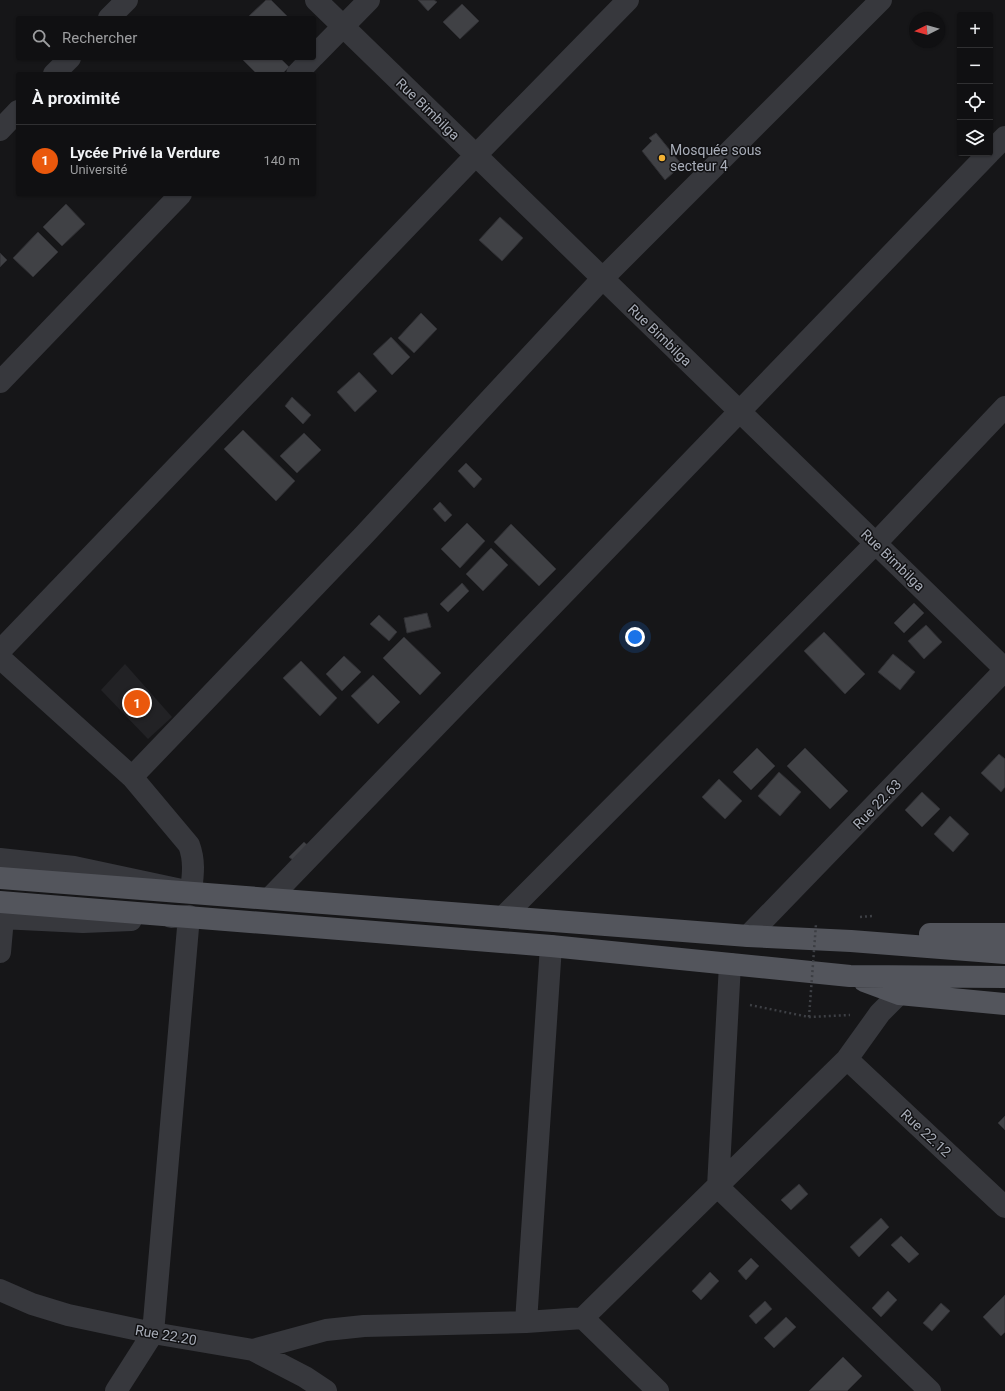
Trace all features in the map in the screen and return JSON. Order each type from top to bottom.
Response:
[{"type":"main road","points":[[0,878],[748,936],[851,941],[896,933],[1003,937]]},
{"type":"main road","points":[[1,912],[189,916],[551,946],[850,976],[1005,978]]},
{"type":"main road","points":[[850,976],[899,994],[1005,1004]]},
{"type":"street","points":[[111,16],[127,0]]},
{"type":"street","name":"Rue Bimbilga","points":[[316,0],[602,279],[740,410],[1005,669]]},
{"type":"street","points":[[316,54],[369,0]]},
{"type":"street","points":[[0,651],[475,156],[628,0]]},
{"type":"street","points":[[132,777],[484,409],[538,346],[602,279],[881,0]]},
{"type":"street","points":[[56,72],[68,60]]},
{"type":"street","points":[[299,72],[310,60]]},
{"type":"street","points":[[0,130],[16,113]]},
{"type":"street","points":[[993,150],[1005,137]]},
{"type":"street","points":[[270,898],[987,156]]},
{"type":"street","points":[[0,382],[179,196]]},
{"type":"street","points":[[503,917],[876,543],[1005,407]]},
{"type":"street","points":[[0,658],[132,777],[189,845],[193,857],[194,867],[191,892],[74,867],[0,859]]},
{"type":"street","name":"Rue 22.63","points":[[748,936],[1005,669]]},
{"type":"street","points":[[0,952],[1,912]]},
{"type":"street","points":[[116,1391],[153,1333],[189,916]]},
{"type":"street","points":[[526,1322],[551,946]]},
{"type":"street","points":[[730,964],[718,1187],[930,1391]]},
{"type":"street","points":[[253,1350],[326,1330],[364,1326],[526,1322],[583,1318],[847,1059],[880,1013],[899,994]]},
{"type":"street","name":"Rue 22.12","points":[[847,1059],[1005,1207]]},
{"type":"street","name":"Rue 22.20","points":[[0,1290],[32,1304],[68,1315],[153,1333],[253,1350],[305,1377],[326,1391]]},
{"type":"street","points":[[583,1318],[658,1391]]},
{"type":"path","points":[[809,1017],[816,924]]},
{"type":"path","points":[[728,1001],[809,1017],[880,1013]]},
{"type":"shaded area","points":[[125,664],[172,717],[148,739],[101,690]]},
{"type":"building","points":[[266,0],[271,0],[287,16],[249,16]]},
{"type":"building","points":[[418,0],[434,0],[437,2],[428,11]]},
{"type":"building","points":[[462,4],[479,21],[460,39],[443,22]]},
{"type":"building","points":[[243,60],[282,60],[289,67],[284,72],[255,72]]},
{"type":"building","name":"Mosquée sous secteur 4","points":[[656,133],[682,165],[665,180],[642,151],[652,141],[649,138]]},
{"type":"building","points":[[66,204],[85,224],[62,246],[43,227]]},
{"type":"building","points":[[500,217],[523,238],[502,261],[479,240]]},
{"type":"building","points":[[38,232],[58,252],[33,277],[13,258]]},
{"type":"building","points":[[0,253],[7,260],[0,267]]},
{"type":"building","points":[[421,313],[437,329],[414,353],[398,338]]},
{"type":"building","points":[[391,337],[410,357],[392,375],[373,354]]},
{"type":"building","points":[[359,372],[377,391],[355,412],[337,392]]},
{"type":"building","points":[[292,397],[311,415],[303,424],[285,406]]},
{"type":"building","points":[[243,430],[295,481],[276,501],[224,449]]},
{"type":"building","points":[[304,433],[321,450],[297,473],[280,456]]},
{"type":"building","points":[[466,463],[482,479],[474,488],[458,471]]},
{"type":"building","points":[[440,502],[452,515],[445,522],[433,509]]},
{"type":"building","points":[[467,523],[485,541],[460,568],[441,549]]},
{"type":"building","points":[[511,524],[556,569],[539,586],[494,542]]},
{"type":"building","points":[[491,548],[508,565],[483,591],[466,574]]},
{"type":"building","points":[[462,583],[469,591],[448,612],[440,604]]},
{"type":"building","points":[[914,603],[924,613],[904,633],[894,623]]},
{"type":"building","points":[[427,613],[431,627],[407,633],[404,618]]},
{"type":"building","points":[[379,615],[397,632],[389,641],[370,624]]},
{"type":"building","points":[[926,625],[942,642],[924,659],[908,641]]},
{"type":"building","points":[[824,632],[865,674],[845,694],[804,651]]},
{"type":"building","points":[[404,637],[441,673],[420,695],[383,658]]},
{"type":"building","points":[[893,654],[915,672],[900,690],[878,672]]},
{"type":"building","points":[[344,656],[361,672],[342,691],[326,674]]},
{"type":"building","points":[[301,661],[337,698],[320,716],[283,678]]},
{"type":"building","points":[[373,675],[400,702],[378,724],[351,696]]},
{"type":"building","points":[[757,748],[775,766],[751,790],[733,772]]},
{"type":"building","points":[[805,748],[848,791],[830,809],[787,766]]},
{"type":"building","points":[[999,754],[1005,759],[1005,787],[1001,792],[981,773]]},
{"type":"building","points":[[779,772],[801,792],[780,816],[758,796]]},
{"type":"building","points":[[719,779],[742,801],[725,819],[702,797]]},
{"type":"building","points":[[922,792],[940,809],[922,827],[905,810]]},
{"type":"building","points":[[950,816],[969,834],[953,852],[934,834]]},
{"type":"building","points":[[304,842],[313,850],[299,865],[289,857]]},
{"type":"building","points":[[1005,1116],[1005,1130],[998,1123]]},
{"type":"building","points":[[799,1184],[808,1194],[791,1210],[781,1200]]},
{"type":"building","points":[[881,1218],[889,1227],[859,1257],[850,1247]]},
{"type":"building","points":[[901,1236],[919,1254],[909,1263],[891,1245]]},
{"type":"building","points":[[751,1258],[759,1266],[746,1280],[738,1271]]},
{"type":"building","points":[[710,1272],[719,1281],[701,1300],[692,1291]]},
{"type":"building","points":[[888,1291],[897,1300],[881,1317],[872,1308]]},
{"type":"building","points":[[1005,1295],[1005,1332],[1001,1336],[983,1317]]},
{"type":"building","points":[[765,1301],[772,1309],[756,1324],[749,1316]]},
{"type":"building","points":[[941,1303],[950,1311],[932,1331],[923,1323]]},
{"type":"building","points":[[786,1317],[796,1327],[774,1348],[764,1338]]},
{"type":"building","points":[[843,1357],[862,1376],[847,1391],[809,1391]]},
{"type":"place","name":"Mosquée sous secteur 4","points":[[662,158]]},
{"type":"place","name":"Lycée Privé la Verdure","points":[[137,703]]}]
